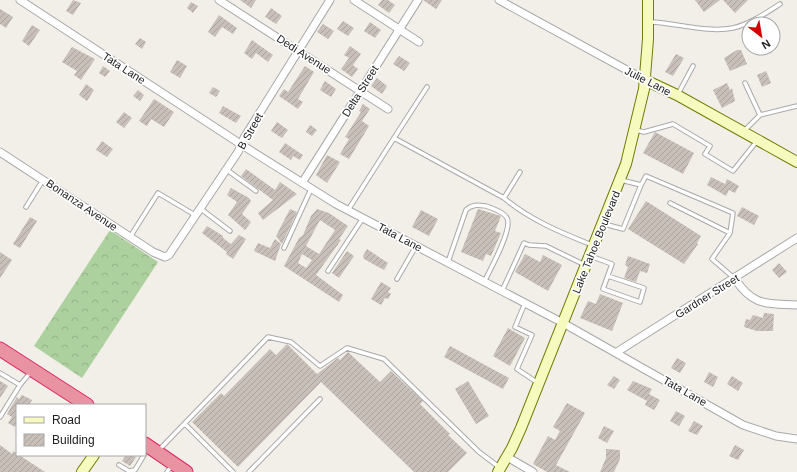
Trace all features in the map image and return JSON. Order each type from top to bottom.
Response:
[{"type":"highway","points":[[0,349],[85,404]]},
{"type":"highway","points":[[148,450],[170,467],[186,472]]},
{"type":"main road","name":"Lake Tahoe Boulevard","points":[[499,470],[521,428],[621,180],[635,130],[645,80],[649,22],[648,0]]},
{"type":"main road","name":"Julie Lane","points":[[645,80],[677,95],[797,162]]},
{"type":"main road","points":[[82,472],[93,456]]},
{"type":"street","name":"Tata Lane","points":[[20,0],[302,183],[348,210],[617,352],[743,425],[776,436],[797,439]]},
{"type":"street","name":"Dedi Avenue","points":[[219,0],[388,109]]},
{"type":"street","name":"B Street","points":[[165,257],[173,251],[227,170],[330,0]]},
{"type":"street","points":[[354,0],[419,42]]},
{"type":"street","name":"Delta Street","points":[[302,183],[418,0]]},
{"type":"street","name":"Julie Lane","points":[[499,0],[645,80]]},
{"type":"street","name":"Bonanza Avenue","points":[[0,152],[44,179],[159,256],[165,257]]},
{"type":"street","name":"Gardner Street","points":[[617,352],[735,279],[797,238]]},
{"type":"street","points":[[735,279],[744,291],[755,300],[770,304],[797,305]]},
{"type":"street","points":[[507,457],[533,472]]},
{"type":"lane","points":[[649,22],[666,22],[710,29],[733,28],[757,18],[780,4]]},
{"type":"lane","points":[[677,95],[693,66]]},
{"type":"lane","points":[[745,83],[760,114]]},
{"type":"lane","points":[[348,210],[427,87]]},
{"type":"lane","points":[[743,132],[760,114],[797,106]]},
{"type":"lane","points":[[635,130],[644,132],[673,124],[710,146],[705,154],[734,170],[757,140]]},
{"type":"lane","points":[[394,138],[504,198],[512,206],[566,234],[595,246]]},
{"type":"lane","points":[[227,170],[256,191]]},
{"type":"lane","points":[[504,198],[520,172]]},
{"type":"lane","points":[[604,224],[623,229],[646,176],[734,213],[730,233],[712,259],[735,279]]},
{"type":"lane","points":[[26,207],[44,179]]},
{"type":"lane","points":[[621,180],[641,185]]},
{"type":"lane","points":[[284,248],[312,189]]},
{"type":"lane","points":[[130,237],[158,194],[198,212],[230,231]]},
{"type":"lane","points":[[670,203],[730,233]]},
{"type":"lane","points":[[448,262],[466,210],[469,206],[474,205],[488,207],[501,213],[507,218],[508,226],[494,264],[484,282]]},
{"type":"lane","points":[[328,271],[363,218]]},
{"type":"lane","points":[[502,291],[524,243],[529,245],[541,244],[589,261],[612,264],[603,289],[640,302],[644,288],[608,276]]},
{"type":"lane","points":[[397,279],[416,246]]},
{"type":"lane","points":[[525,303],[515,327],[532,335],[517,369],[539,383]]},
{"type":"lane","points":[[148,450],[185,424],[268,337],[291,342],[320,366],[347,348],[384,359],[499,470]]},
{"type":"lane","points":[[0,416],[20,385],[32,370]]},
{"type":"lane","points":[[0,373],[20,385]]},
{"type":"lane","points":[[249,472],[320,399]]},
{"type":"lane","points":[[185,424],[233,472]]},
{"type":"lane","points":[[119,465],[129,471],[135,470],[144,456]]},
{"type":"green space","points":[[110,230],[158,262],[82,378],[34,346]]},
{"type":"building","points":[[73,0],[81,3],[73,15],[66,11]]},
{"type":"building","points":[[240,0],[256,0],[251,8]]},
{"type":"building","points":[[382,0],[388,0],[395,5],[389,13],[378,5]]},
{"type":"building","points":[[423,0],[442,0],[436,9]]},
{"type":"building","points":[[695,0],[720,0],[704,12]]},
{"type":"building","points":[[723,0],[748,0],[735,13]]},
{"type":"building","points":[[191,2],[198,6],[193,13],[187,8]]},
{"type":"building","points":[[271,8],[282,16],[276,24],[265,17]]},
{"type":"building","points":[[0,9],[13,17],[6,28],[0,24]]},
{"type":"building","points":[[219,15],[237,28],[233,34],[222,27],[215,37],[208,32]]},
{"type":"building","points":[[343,21],[354,28],[348,36],[337,29]]},
{"type":"building","points":[[370,22],[381,30],[375,38],[364,31]]},
{"type":"building","points":[[323,24],[334,31],[328,39],[317,32]]},
{"type":"building","points":[[32,25],[40,30],[29,46],[22,41]]},
{"type":"building","points":[[140,38],[146,42],[142,49],[135,44]]},
{"type":"building","points":[[252,40],[273,55],[268,62],[256,53],[252,59],[244,53]]},
{"type":"building","points":[[350,46],[361,54],[353,65],[358,69],[352,77],[341,69],[349,58],[344,55]]},
{"type":"building","points":[[72,47],[95,59],[81,80],[74,75],[77,71],[62,62]]},
{"type":"building","points":[[737,50],[741,50],[741,56],[744,56],[747,64],[730,71],[724,58]]},
{"type":"building","points":[[676,54],[684,58],[673,76],[665,72]]},
{"type":"building","points":[[399,56],[410,63],[404,71],[393,64]]},
{"type":"building","points":[[177,60],[187,66],[180,78],[170,72]]},
{"type":"building","points":[[103,66],[110,71],[105,77],[99,73]]},
{"type":"building","points":[[305,66],[314,72],[298,99],[303,102],[298,109],[279,96],[284,89],[288,92]]},
{"type":"building","points":[[766,71],[771,83],[762,87],[757,75]]},
{"type":"building","points":[[377,78],[387,86],[382,94],[371,86]]},
{"type":"building","points":[[325,81],[336,89],[331,97],[320,90]]},
{"type":"building","points":[[727,83],[730,90],[732,88],[735,101],[722,108],[713,90]]},
{"type":"building","points":[[86,84],[94,90],[87,101],[79,95]]},
{"type":"building","points":[[213,87],[220,91],[216,97],[209,93]]},
{"type":"building","points":[[138,90],[144,95],[140,101],[133,96]]},
{"type":"building","points":[[154,99],[174,112],[164,127],[151,119],[147,126],[139,121]]},
{"type":"building","points":[[363,104],[370,109],[362,121],[369,126],[349,159],[340,154],[349,139],[345,137],[361,112],[359,111]]},
{"type":"building","points":[[223,106],[241,116],[236,123],[219,113]]},
{"type":"building","points":[[124,112],[132,118],[124,128],[116,122]]},
{"type":"building","points":[[277,122],[288,130],[282,138],[271,131]]},
{"type":"building","points":[[310,125],[317,130],[312,136],[306,132]]},
{"type":"building","points":[[655,132],[694,153],[683,174],[643,153]]},
{"type":"building","points":[[102,141],[113,149],[107,157],[96,150]]},
{"type":"building","points":[[285,143],[303,155],[300,160],[293,156],[291,160],[279,152]]},
{"type":"building","points":[[327,155],[340,162],[327,183],[316,175]]},
{"type":"building","points":[[246,169],[275,190],[280,182],[297,194],[263,220],[258,213],[273,200],[241,176]]},
{"type":"building","points":[[711,177],[725,184],[727,179],[739,186],[735,193],[729,190],[726,196],[707,185]]},
{"type":"building","points":[[231,188],[249,198],[251,201],[242,214],[251,222],[245,230],[228,215],[237,202],[227,195]]},
{"type":"building","points":[[646,201],[701,236],[697,243],[698,244],[684,264],[628,229]]},
{"type":"building","points":[[742,207],[759,216],[754,225],[737,216]]},
{"type":"building","points":[[290,209],[297,212],[282,244],[276,236]]},
{"type":"building","points":[[317,209],[329,213],[348,226],[339,239],[341,240],[316,275],[343,295],[339,302],[284,266],[299,238],[303,235],[311,216]],"holes":[[[320,220],[335,230],[319,254],[306,246]],[[302,254],[312,260],[306,268],[298,263]]]},
{"type":"building","points":[[478,209],[501,216],[495,231],[501,233],[491,256],[486,254],[483,261],[461,252]]},
{"type":"building","points":[[421,210],[438,219],[429,236],[412,227]]},
{"type":"building","points":[[30,217],[37,221],[20,248],[13,244]]},
{"type":"building","points":[[207,226],[223,236],[223,238],[231,244],[239,235],[246,239],[233,259],[226,254],[227,252],[202,233]]},
{"type":"building","points":[[275,239],[281,244],[275,261],[254,251],[258,243],[270,248]]},
{"type":"building","points":[[367,249],[388,263],[384,270],[364,259],[363,256]]},
{"type":"building","points":[[347,251],[354,256],[339,278],[332,273]]},
{"type":"building","points":[[0,252],[12,260],[0,278]]},
{"type":"building","points":[[525,254],[540,262],[543,255],[562,265],[548,291],[515,272]]},
{"type":"building","points":[[628,256],[650,264],[647,273],[640,271],[636,282],[624,278],[628,267],[625,265]]},
{"type":"building","points":[[779,263],[787,272],[779,278],[772,270]]},
{"type":"building","points":[[381,282],[391,288],[388,292],[391,294],[388,299],[385,298],[381,305],[371,299]]},
{"type":"building","points":[[600,294],[623,303],[612,331],[580,318],[588,301],[596,304]]},
{"type":"building","points":[[764,313],[774,314],[773,331],[757,331],[744,327],[746,319],[750,320],[753,315],[763,318]]},
{"type":"building","points":[[508,328],[525,338],[510,366],[493,356]]},
{"type":"building","points":[[287,344],[317,374],[338,358],[340,360],[348,352],[380,382],[391,371],[423,401],[420,404],[450,434],[448,435],[467,453],[448,472],[414,472],[321,382],[238,467],[192,422],[221,393],[224,396],[270,349],[276,355]]},
{"type":"building","points":[[450,346],[509,378],[503,389],[444,357]]},
{"type":"building","points":[[677,358],[686,363],[680,373],[671,368]]},
{"type":"building","points":[[709,372],[718,377],[713,387],[704,382]]},
{"type":"building","points":[[614,376],[620,380],[614,389],[607,385]]},
{"type":"building","points":[[732,376],[743,383],[738,391],[727,384]]},
{"type":"building","points":[[0,381],[8,386],[0,398]]},
{"type":"building","points":[[468,381],[489,416],[476,424],[455,389]]},
{"type":"building","points":[[633,381],[652,389],[649,394],[660,400],[654,410],[645,405],[647,401],[627,390]]},
{"type":"building","points":[[22,395],[32,400],[30,404],[16,404],[15,427],[8,423],[12,417],[7,414],[17,397],[19,399]]},
{"type":"building","points":[[567,403],[585,413],[556,465],[570,472],[547,472],[533,464],[548,436],[555,440],[560,431],[553,427]]},
{"type":"building","points":[[676,411],[685,416],[679,426],[670,421]]},
{"type":"building","points":[[694,421],[703,426],[697,435],[688,431]]},
{"type":"building","points":[[604,426],[614,431],[607,443],[598,438]]},
{"type":"building","points":[[0,445],[12,454],[13,451],[16,453],[16,456],[21,456],[45,472],[0,472]]},
{"type":"building","points":[[735,445],[744,450],[738,460],[729,456]]},
{"type":"building","points":[[606,449],[620,450],[620,459],[614,472],[600,472],[606,458]]},
{"type":"building","points":[[125,456],[136,457],[130,466],[122,461]]}]
